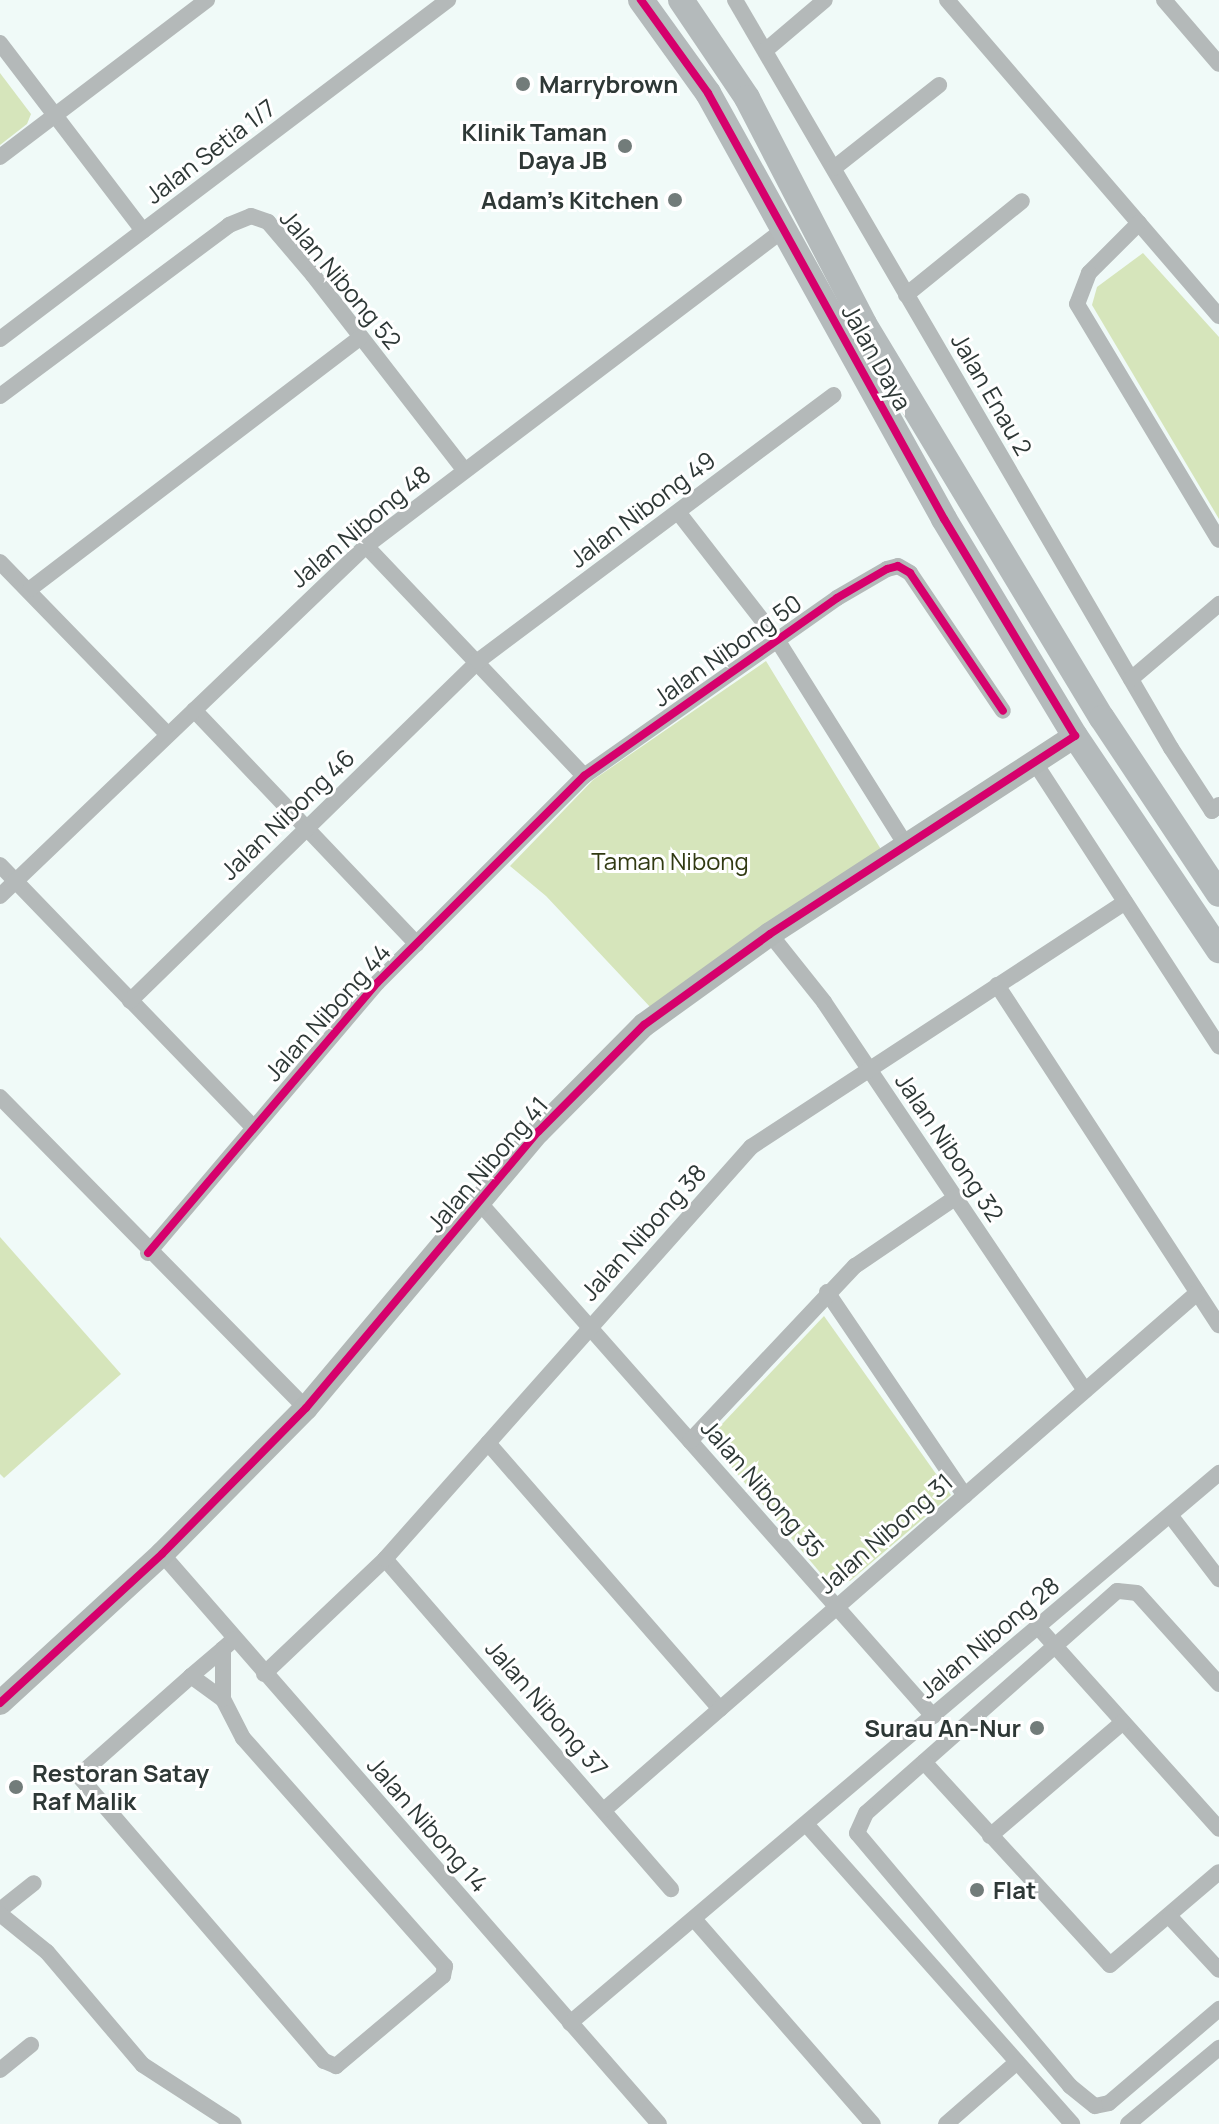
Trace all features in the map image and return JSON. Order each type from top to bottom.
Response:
[{"type":"main road","name":"Jalan Daya","points":[[641,0],[708,93],[944,519],[1075,736],[1219,950]]},
{"type":"main road","name":"Jalan Daya","points":[[681,0],[747,98],[864,324],[1102,718],[1219,894]]},
{"type":"main road","name":"Jalan Nibong 41","points":[[0,1703],[162,1554],[306,1408],[538,1132],[644,1025],[770,934],[1075,736]]},
{"type":"street","points":[[0,157],[207,0]]},
{"type":"street","name":"Jalan Setia 1/7","points":[[0,339],[448,0]]},
{"type":"street","name":"Jalan Enau 2","points":[[735,0],[1131,679],[1216,808]]},
{"type":"street","points":[[766,50],[825,0]]},
{"type":"street","points":[[1164,0],[1219,64]]},
{"type":"street","points":[[957,3],[1219,316]]},
{"type":"street","points":[[0,43],[143,231]]},
{"type":"street","points":[[834,168],[939,85]]},
{"type":"street","points":[[906,295],[1022,201]]},
{"type":"street","name":"Jalan Nibong 52","points":[[0,396],[229,225],[251,216],[268,222],[464,470]]},
{"type":"street","points":[[1139,223],[1089,273],[1077,304],[1219,540]]},
{"type":"street","name":"Jalan Nibong 48","points":[[0,896],[366,546],[783,230]]},
{"type":"street","points":[[30,589],[360,338]]},
{"type":"street","name":"Jalan Nibong 49","points":[[478,661],[833,395]]},
{"type":"street","points":[[678,512],[776,638],[906,845]]},
{"type":"street","points":[[366,546],[584,776]]},
{"type":"street","points":[[0,562],[30,589],[167,734]]},
{"type":"street","name":"Jalan Nibong 50","points":[[584,776],[776,638],[898,566],[910,573],[1003,711]]},
{"type":"street","points":[[1131,679],[1219,604]]},
{"type":"street","name":"Jalan Nibong 46","points":[[130,1001],[478,661]]},
{"type":"street","points":[[194,710],[417,944]]},
{"type":"street","points":[[1035,763],[1219,1046]]},
{"type":"street","name":"Jalan Nibong 44","points":[[148,1253],[252,1126],[417,944],[584,776]]},
{"type":"street","points":[[0,865],[252,1126]]},
{"type":"street","name":"Jalan Nibong 38","points":[[264,1674],[385,1559],[751,1147],[868,1067],[1125,902]]},
{"type":"street","name":"Jalan Nibong 32","points":[[770,934],[868,1067],[1085,1391]]},
{"type":"street","points":[[997,985],[1219,1325]]},
{"type":"street","points":[[0,1097],[148,1253],[306,1408]]},
{"type":"street","points":[[690,1441],[827,1292],[855,1266],[955,1198]]},
{"type":"street","name":"Jalan Nibong 35","points":[[479,1202],[933,1716]]},
{"type":"street","points":[[827,1292],[965,1496]]},
{"type":"street","name":"Jalan Nibong 31","points":[[604,1810],[1197,1293]]},
{"type":"street","points":[[488,1443],[720,1709]]},
{"type":"street","name":"Jalan Nibong 28","points":[[570,2023],[1219,1473]]},
{"type":"street","points":[[1170,1515],[1219,1579]]},
{"type":"street","name":"Jalan Nibong 14","points":[[162,1554],[229,1644],[264,1674],[659,2124]]},
{"type":"street","name":"Jalan Nibong 37","points":[[385,1559],[671,1889]]},
{"type":"street","points":[[1219,1684],[1129,1589],[1117,1591],[866,1813],[857,1833],[1086,2101],[1095,2106],[1109,2103],[1219,2009]]},
{"type":"street","points":[[1038,1627],[1219,1829]]},
{"type":"street","points":[[191,1676],[206,1682],[223,1699],[243,1738],[445,1966],[443,1976],[336,2066],[324,2061],[80,1777],[191,1676],[229,1644]]},
{"type":"street","points":[[223,1699],[229,1644]]},
{"type":"street","points":[[990,1836],[1123,1722]]},
{"type":"street","points":[[924,1762],[1110,1965],[1170,1917],[1219,1872]]},
{"type":"street","points":[[806,1824],[1072,2124]]},
{"type":"street","points":[[34,1883],[0,1912],[47,1952],[143,2065],[234,2124]]},
{"type":"street","points":[[1170,1917],[1219,1970]]},
{"type":"street","points":[[694,1919],[873,2124]]},
{"type":"street","points":[[0,2070],[31,2045]]},
{"type":"street","points":[[1128,2124],[1219,2048]]},
{"type":"street","points":[[946,2124],[1017,2062]]},
{"type":"green space","points":[[0,73],[31,114],[27,124],[0,145]]},
{"type":"green space","points":[[1143,253],[1219,337],[1219,519],[1092,305],[1097,287]]},
{"type":"green space","name":"Taman Nibong","points":[[766,661],[882,851],[652,1009],[546,896],[510,866],[593,780]]},
{"type":"green space","points":[[0,1237],[121,1374],[4,1478],[0,1474]]},
{"type":"green space","points":[[824,1316],[951,1495],[850,1581],[828,1582],[708,1439]]},
{"type":"cycle path","points":[[0,1703],[162,1554],[306,1408],[538,1132],[644,1025],[770,934],[1075,736],[944,519],[708,93],[641,0]]},
{"type":"cycle path","points":[[148,1253],[377,983],[584,776],[837,598],[887,569],[898,566],[910,573],[1003,711]]},
{"type":"place","name":"Marrybrown","points":[[523,84]]},
{"type":"place","name":"Klinik Taman Daya JB","points":[[625,146]]},
{"type":"place","name":"Adam’s Kitchen","points":[[675,200]]},
{"type":"place","name":"Surau An-Nur","points":[[1037,1728]]},
{"type":"place","name":"Restoran Satay Raf Malik","points":[[16,1787]]},
{"type":"place","name":"Flat","points":[[977,1890]]}]
